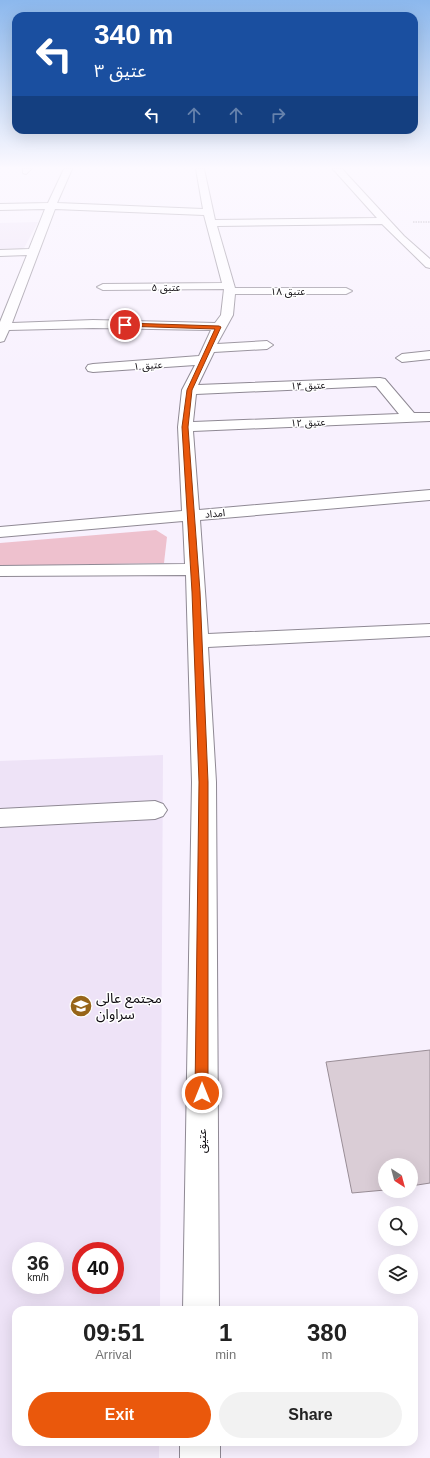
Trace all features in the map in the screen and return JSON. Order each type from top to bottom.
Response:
[{"type":"street","points":[[39,237],[20,288],[2,329],[93,324],[219,327]]},
{"type":"street","name":"عتیق","points":[[201,1306],[204,782],[198,641],[185,427],[189,390],[219,327],[227,315],[230,288],[216,237]]},
{"type":"street","points":[[399,237],[430,265]]},
{"type":"street","points":[[0,253],[33,252]]},
{"type":"street","points":[[6,287],[20,288]]},
{"type":"street","name":"عتیق ۵","points":[[103,287],[230,288]]},
{"type":"street","name":"عتیق ۱۸","points":[[230,288],[346,291]]},
{"type":"street","name":"عتیق ۱","points":[[92,368],[267,345]]},
{"type":"street","points":[[402,358],[430,355]]},
{"type":"street","name":"عتیق ۱۴","points":[[189,390],[380,382],[410,418]]},
{"type":"street","name":"عتیق ۱۲","points":[[185,427],[430,417]]},
{"type":"street","name":"امداد","points":[[0,532],[430,494]]},
{"type":"street","points":[[0,571],[194,568]]},
{"type":"street","points":[[198,641],[430,630]]},
{"type":"street","points":[[0,818],[155,810]]},
{"type":"street","points":[[200,1446],[200,1458]]},
{"type":"shaded area","points":[[0,237],[30,237],[24,248],[0,249]]},
{"type":"shaded area","points":[[156,530],[167,537],[164,563],[0,566],[0,543]]},
{"type":"shaded area","name":"مجتمع عالی سراوان","points":[[163,755],[160,1306],[12,1306],[12,1446],[159,1446],[159,1458],[0,1458],[0,761]]},
{"type":"building","points":[[430,1050],[430,1183],[418,1185],[418,1158],[378,1158],[378,1191],[352,1193],[326,1062]]},
{"type":"place","name":"مجتمع عالی سراوان","points":[[81,1006]]},
{"type":"route","points":[[125,325],[219,327],[189,390],[185,427],[196,592],[204,782],[202,1093]]}]
